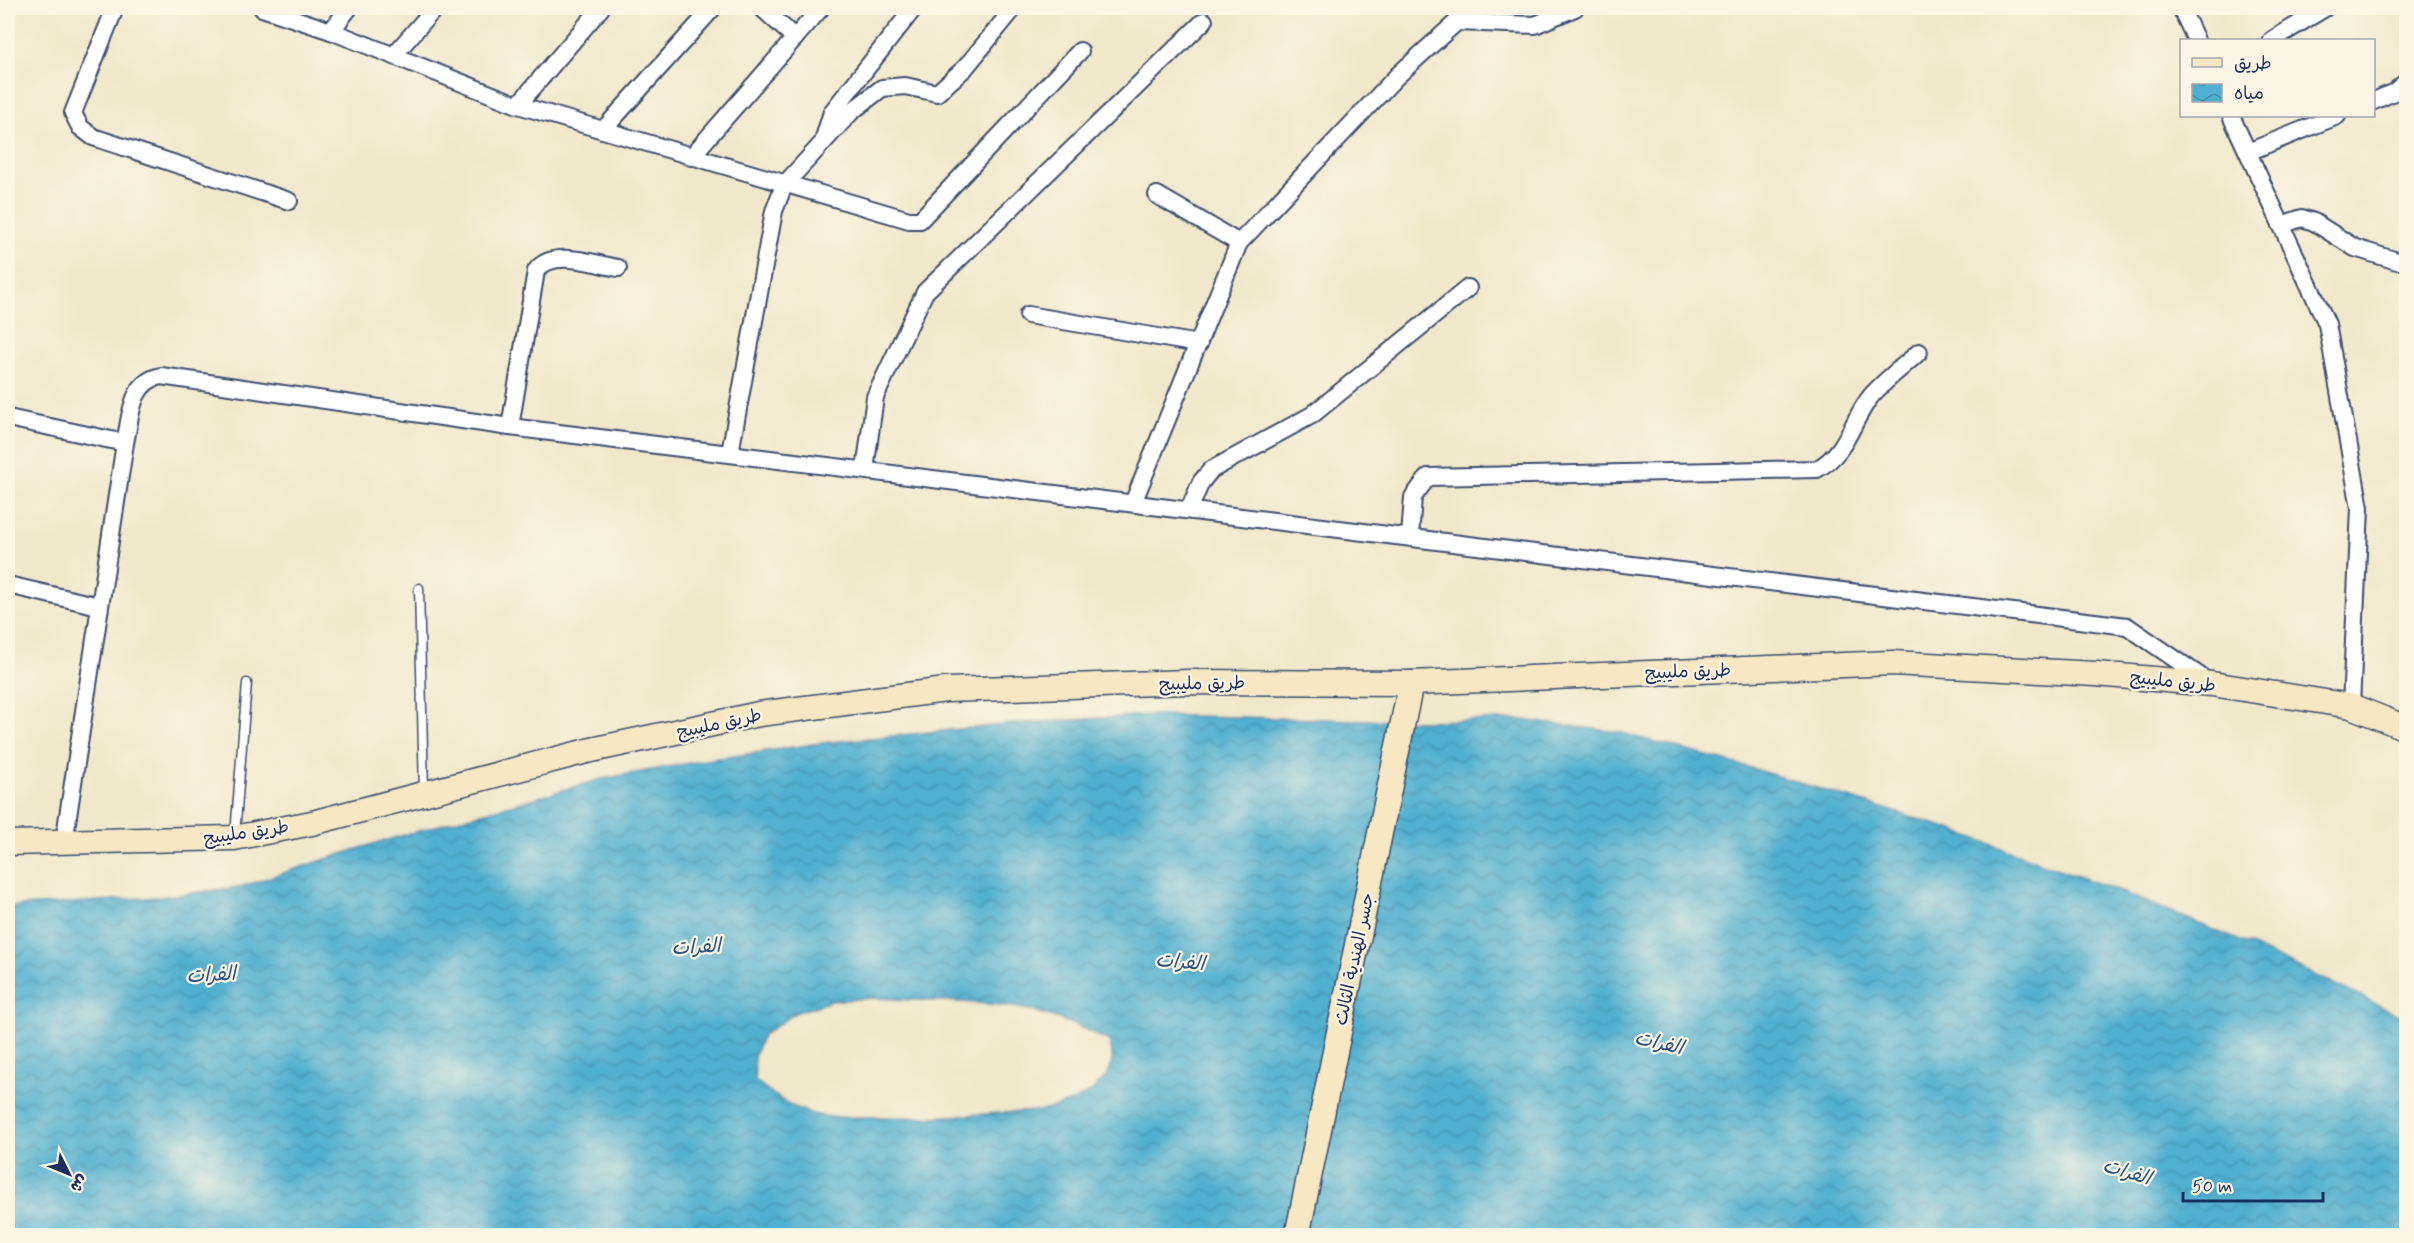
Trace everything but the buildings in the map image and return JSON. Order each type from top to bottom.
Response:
[{"type":"street","points":[[115,8],[73,113],[80,127],[93,137],[289,201]]},
{"type":"street","points":[[263,8],[331,31],[518,105],[901,219],[921,220],[1080,51]]},
{"type":"street","points":[[331,31],[350,8]]},
{"type":"street","points":[[394,55],[435,8]]},
{"type":"street","points":[[518,105],[601,8]]},
{"type":"street","points":[[603,130],[713,8]]},
{"type":"street","points":[[762,8],[795,38]]},
{"type":"street","points":[[691,157],[821,8]]},
{"type":"street","points":[[823,141],[832,112],[914,8]]},
{"type":"street","points":[[730,453],[774,211],[784,185],[851,112],[882,88],[905,86],[937,93],[964,68],[1014,8]]},
{"type":"street","points":[[1133,503],[1239,243],[1397,76],[1472,8]]},
{"type":"street","points":[[1457,22],[1535,26],[1575,8]]},
{"type":"street","points":[[2274,39],[2325,8]]},
{"type":"street","points":[[2187,12],[2196,39]]},
{"type":"street","points":[[865,470],[875,397],[925,292],[1204,21]]},
{"type":"street","points":[[2375,100],[2394,92],[2406,82]]},
{"type":"street","points":[[2231,117],[2327,324],[2360,508],[2351,706]]},
{"type":"street","points":[[2248,152],[2335,117]]},
{"type":"street","points":[[1157,195],[1239,243]]},
{"type":"street","points":[[2281,225],[2302,218],[2321,226],[2355,248],[2397,261],[2406,260]]},
{"type":"street","points":[[510,427],[536,271],[542,263],[557,258],[618,268]]},
{"type":"street","points":[[1189,510],[1201,482],[1211,470],[1312,415],[1468,288]]},
{"type":"street","points":[[1028,315],[1199,344]]},
{"type":"street","points":[[1410,537],[1413,497],[1428,477],[1817,469],[1830,462],[1841,450],[1871,396],[1919,352]]},
{"type":"street","points":[[64,842],[124,443],[141,384],[149,378],[161,376],[510,427],[2127,626],[2212,684]]},
{"type":"street","points":[[8,418],[124,443]]},
{"type":"street","points":[[8,585],[99,606]]},
{"type":"street","name":"طريق مليبيج","points":[[8,843],[234,838],[312,823],[423,792],[587,751],[759,714],[946,690],[1188,682],[1411,683],[1892,663],[2096,674],[2212,684],[2351,706],[2406,728]]},
{"type":"street","name":"جسر الهندية الثالث","points":[[1297,1236],[1411,683]]},
{"type":"lane","points":[[419,588],[423,792]]},
{"type":"lane","points":[[234,838],[247,684]]},
{"type":"water","name":"الفرات","points":[[1152,715],[1403,721],[1522,720],[1618,732],[1751,768],[1947,828],[2137,898],[2250,945],[2406,1018],[2406,1235],[8,1236],[8,907],[160,897],[240,887],[376,843],[602,779],[706,760],[821,743],[1022,723]],"holes":[[[873,998],[991,1004],[1021,1008],[1047,1015],[1109,1041],[1112,1055],[1110,1067],[1095,1088],[1058,1107],[1034,1111],[936,1116],[816,1115],[787,1103],[755,1080],[754,1056],[763,1035],[795,1013],[831,1001]]]}]
